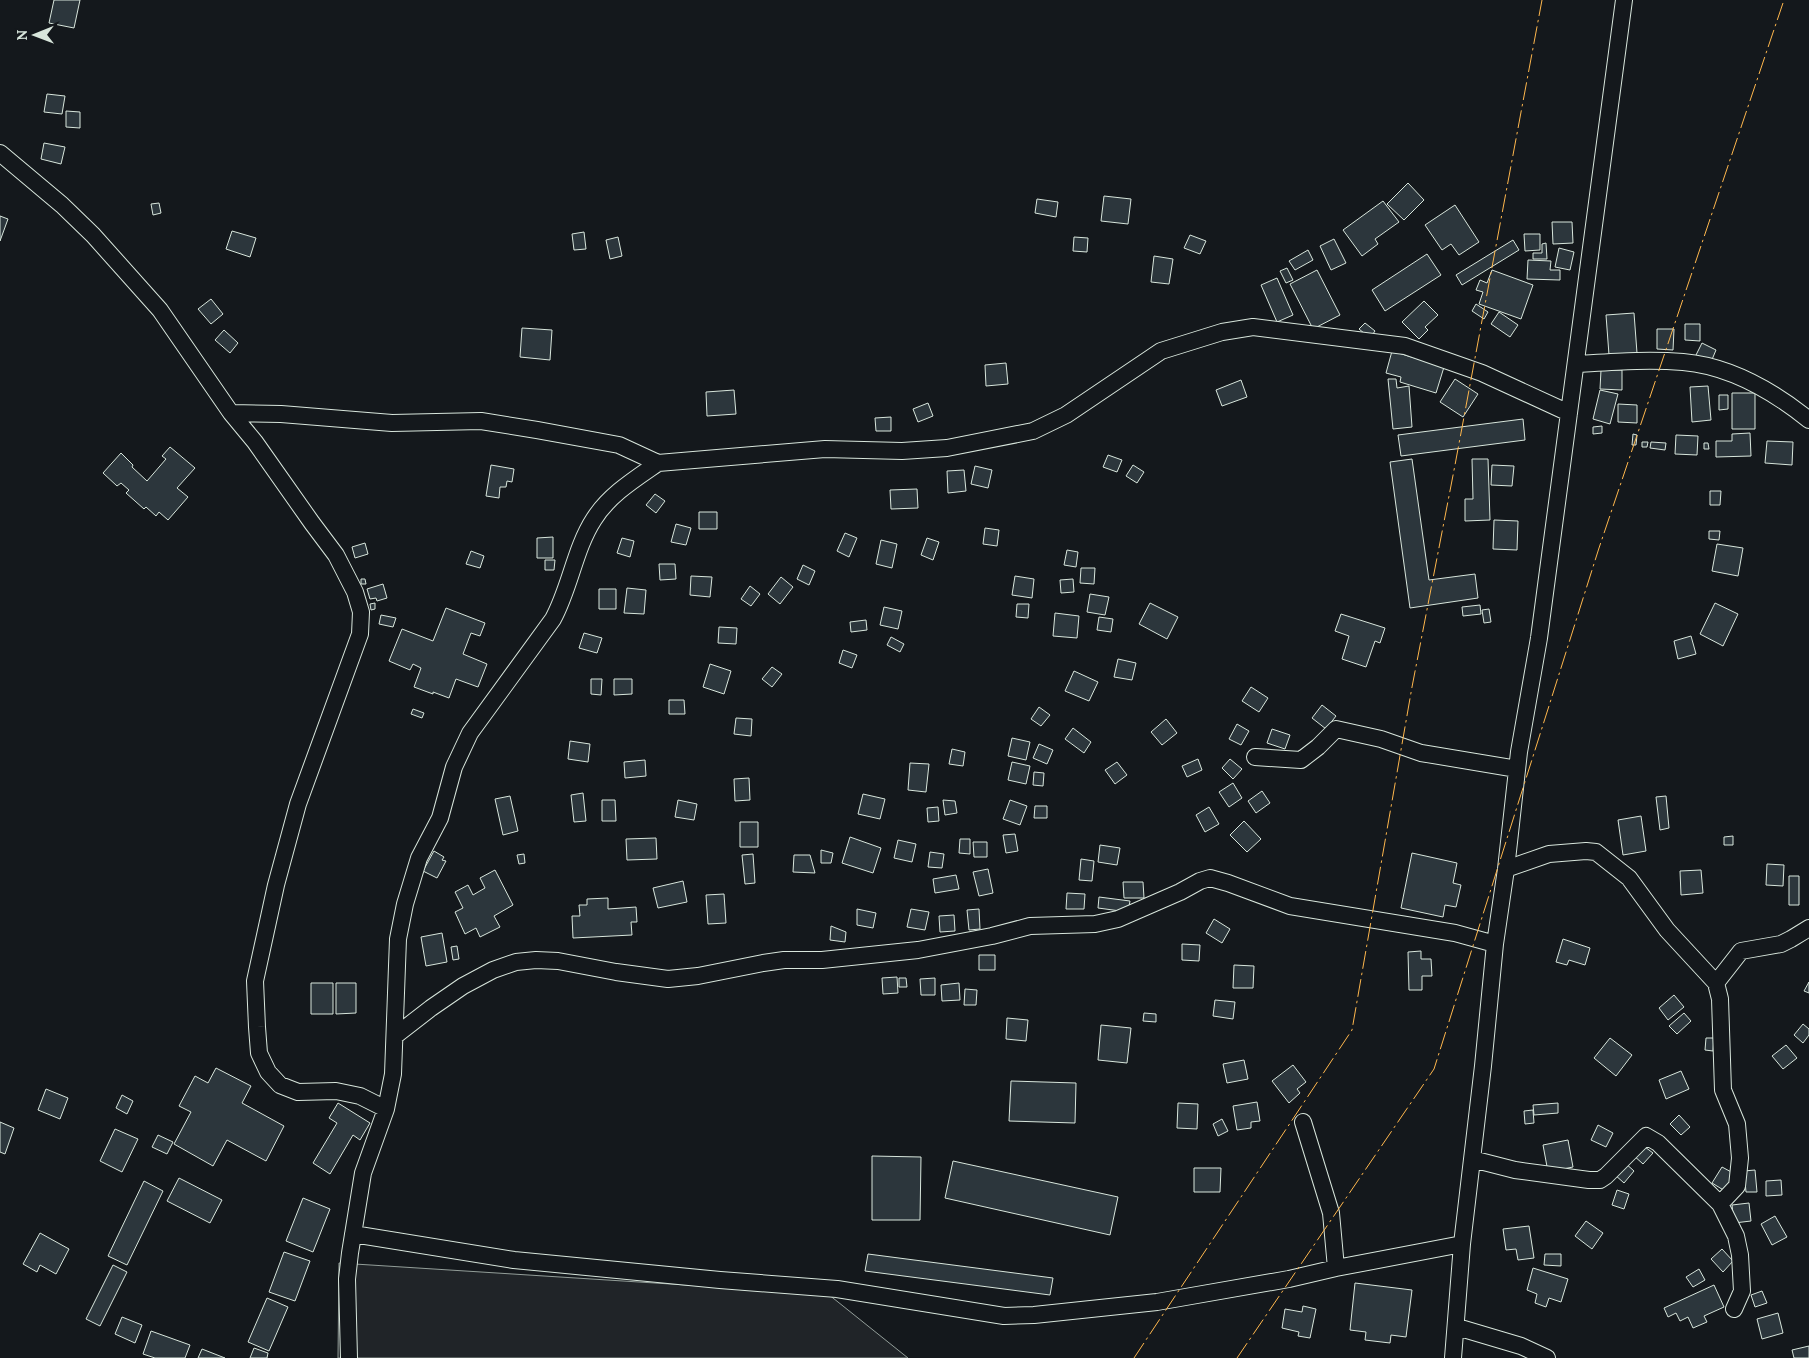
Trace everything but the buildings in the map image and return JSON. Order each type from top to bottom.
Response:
[{"type":"street","points":[[1454,1358],[1462,1244],[1495,944],[1506,869],[1517,769],[1540,638],[1624,0]]},
{"type":"street","points":[[0,153],[93,235],[160,310],[231,413],[256,442],[336,555],[355,592],[361,612],[360,634],[298,804],[276,885],[255,981],[259,1053],[268,1072],[280,1085],[298,1092],[336,1092],[360,1096],[386,1109]]},
{"type":"street","points":[[231,413],[281,414],[392,423],[481,422],[619,445],[658,463],[825,448],[876,451],[947,448],[1033,431],[1066,415],[1161,351],[1222,332],[1253,327],[1405,346],[1482,374],[1569,413]]},
{"type":"street","points":[[1576,364],[1655,361],[1684,362],[1717,368],[1756,383],[1788,403],[1809,420]]},
{"type":"street","points":[[348,1358],[347,1279],[353,1234],[363,1173],[386,1109],[394,1074],[398,939],[405,904],[419,858],[440,818],[454,767],[470,733],[553,619],[585,536],[594,518],[616,493],[658,463]]},
{"type":"street","points":[[1255,757],[1301,760],[1318,747],[1336,729],[1381,740],[1421,753],[1517,769]]},
{"type":"street","points":[[1506,869],[1549,854],[1596,852],[1629,878],[1667,930],[1716,983],[1720,999],[1724,1090],[1737,1124],[1740,1158],[1737,1186],[1720,1204]]},
{"type":"street","points":[[394,1036],[430,1008],[463,986],[493,970],[516,962],[536,960],[558,961],[668,980],[784,960],[822,960],[918,950],[992,936],[1030,926],[1095,924],[1118,920],[1210,878],[1228,882],[1290,906],[1455,933],[1495,944]]},
{"type":"street","points":[[1716,983],[1741,952],[1781,944],[1809,928]]},
{"type":"street","points":[[1303,1122],[1331,1213],[1336,1268]]},
{"type":"street","points":[[1472,1158],[1515,1170],[1600,1180],[1646,1136],[1658,1143],[1720,1204],[1736,1236],[1740,1255],[1742,1290],[1734,1309]]},
{"type":"street","points":[[353,1234],[514,1260],[837,1289],[1004,1316],[1034,1316],[1157,1302],[1289,1279],[1462,1244]]},
{"type":"street","points":[[1457,1327],[1520,1346],[1547,1358]]},
{"type":"shaded area","points":[[339,1263],[828,1294],[908,1358],[338,1358]]},
{"type":"power","points":[[1134,1358],[1352,1030],[1412,687],[1542,0]]},
{"type":"power","points":[[1237,1358],[1434,1069],[1599,548],[1784,0]]}]
